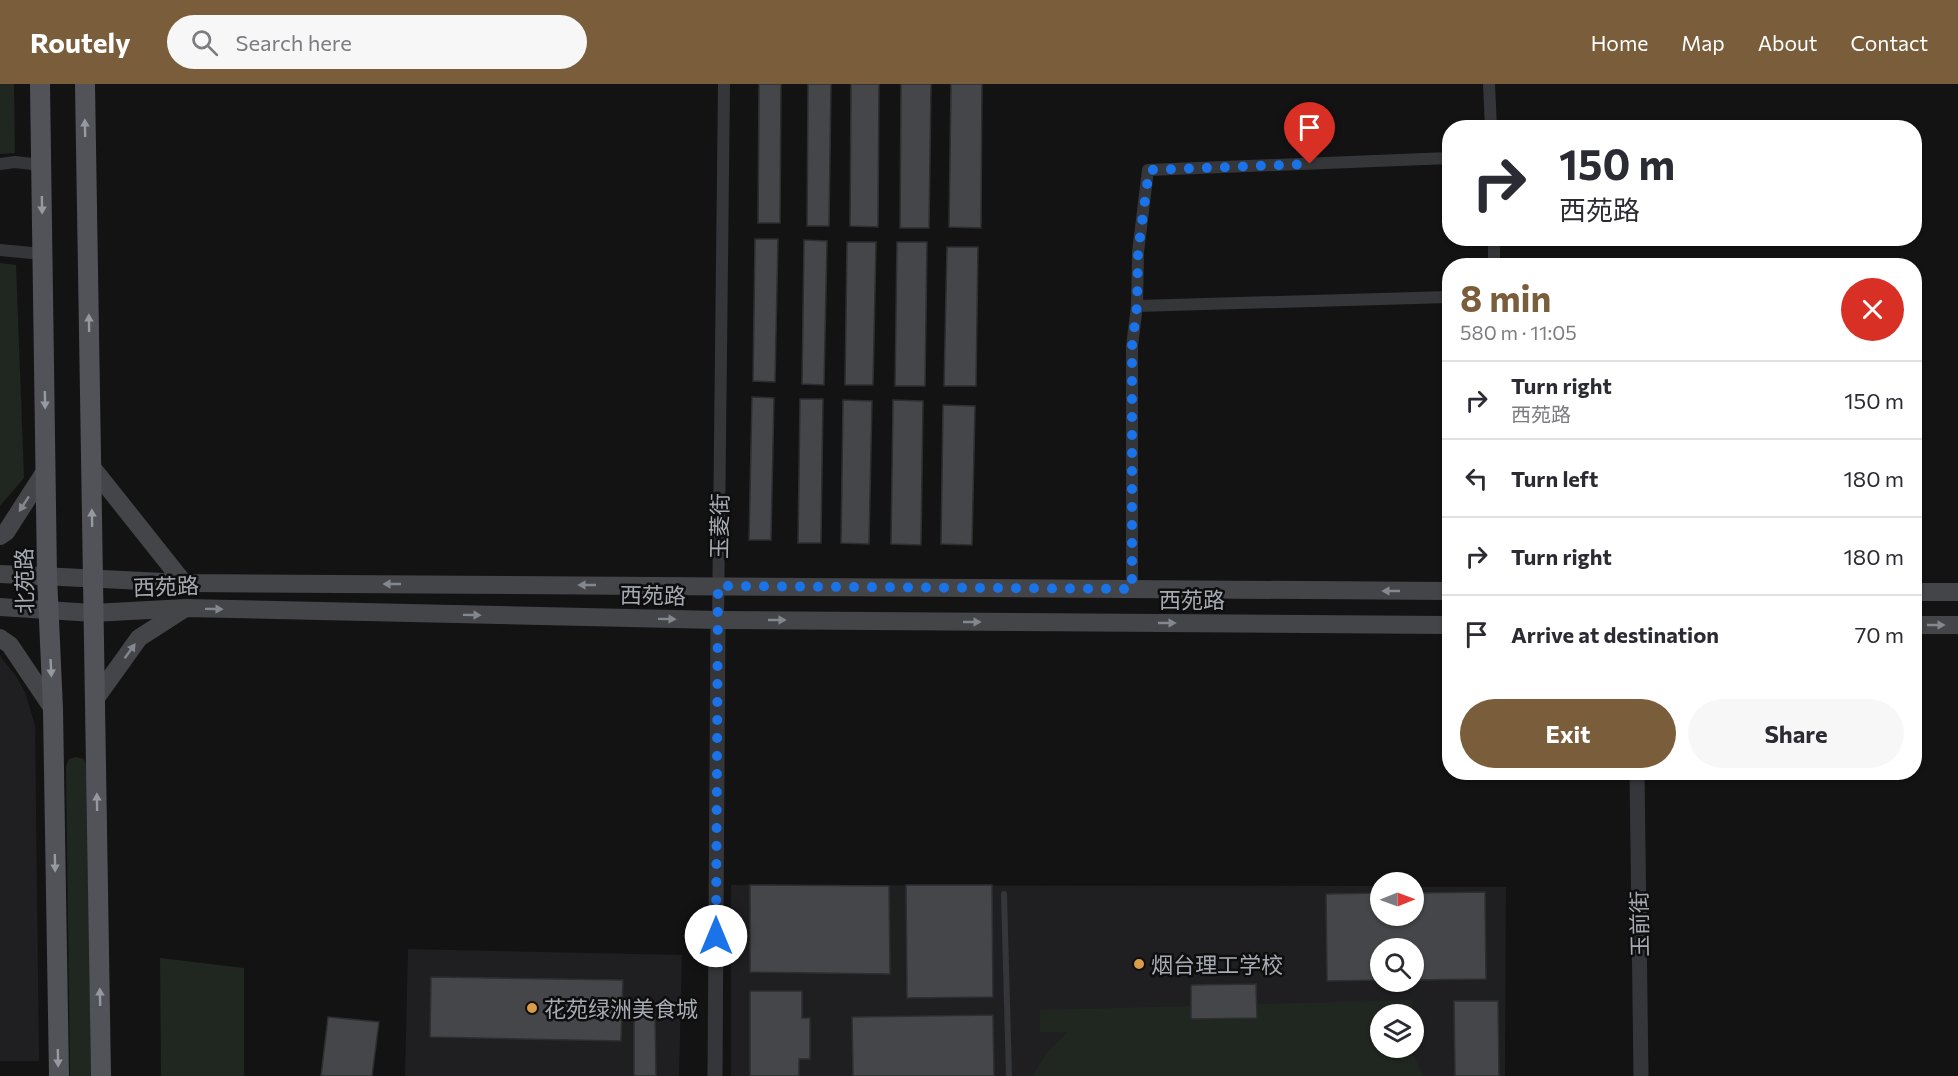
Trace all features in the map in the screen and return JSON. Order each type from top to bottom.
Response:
[{"type":"main road","name":"北苑路","points":[[40,84],[47,576],[53,709],[59,1076]]},
{"type":"main road","points":[[85,84],[101,1076]]},
{"type":"main road","points":[[91,466],[184,583]]},
{"type":"main road","points":[[0,537],[6,532],[46,471]]},
{"type":"main road","name":"西苑路","points":[[0,574],[184,583],[1442,591]]},
{"type":"main road","points":[[1922,592],[1958,592]]},
{"type":"main road","name":"西苑路","points":[[0,607],[93,613],[186,608],[718,620],[1442,625]]},
{"type":"main road","points":[[96,698],[139,638],[186,608]]},
{"type":"main road","points":[[1922,625],[1958,625]]},
{"type":"main road","points":[[0,638],[10,645],[53,709]]},
{"type":"street","name":"玉菱街","points":[[715,1076],[724,84]]},
{"type":"street","points":[[1489,84],[1491,120]]},
{"type":"street","points":[[1132,589],[1132,346],[1137,306],[1138,252],[1149,170],[1442,158]]},
{"type":"street","points":[[0,164],[15,162],[41,165]]},
{"type":"street","points":[[0,250],[42,254]]},
{"type":"street","points":[[1137,306],[1442,297]]},
{"type":"street","name":"玉前街","points":[[1637,780],[1641,1076]]},
{"type":"lane","points":[[1004,894],[1009,1076]]},
{"type":"shaded area","points":[[0,84],[14,84],[15,153],[0,154]]},
{"type":"shaded area","points":[[0,263],[16,265],[24,478],[0,506]]},
{"type":"shaded area","points":[[0,656],[25,692],[35,725],[39,1061],[0,1061]]},
{"type":"shaded area","points":[[76,757],[84,759],[87,767],[91,1076],[70,1076],[66,766],[69,759]]},
{"type":"shaded area","name":"烟台理工学校","points":[[731,885],[1370,886],[1370,926],[1424,926],[1424,887],[1506,887],[1505,1076],[731,1076]]},
{"type":"shaded area","points":[[408,949],[682,955],[679,1076],[405,1076]]},
{"type":"shaded area","points":[[160,958],[244,968],[244,1076],[161,1076]]},
{"type":"shaded area","points":[[1412,1000],[1412,1004],[1370,1004],[1370,1058],[1415,1058],[1424,1076],[1032,1076],[1048,1051],[1068,1032],[1040,1032],[1040,1010]]},
{"type":"building","points":[[759,84],[781,84],[780,223],[758,223]]},
{"type":"building","points":[[808,84],[831,84],[829,226],[807,226]]},
{"type":"building","points":[[851,84],[879,84],[878,227],[850,226]]},
{"type":"building","points":[[901,84],[931,84],[929,228],[900,228]]},
{"type":"building","points":[[951,84],[982,84],[981,228],[949,227]]},
{"type":"building","points":[[755,239],[778,239],[775,382],[753,381]]},
{"type":"building","points":[[804,240],[827,241],[824,385],[802,384]]},
{"type":"building","points":[[847,242],[876,242],[873,385],[845,385]]},
{"type":"building","points":[[897,242],[927,242],[925,386],[895,386]]},
{"type":"building","points":[[947,247],[978,247],[976,386],[944,386]]},
{"type":"building","points":[[752,397],[774,398],[771,540],[749,540]]},
{"type":"building","points":[[800,399],[823,399],[821,543],[798,543]]},
{"type":"building","points":[[843,400],[872,401],[869,544],[841,543]]},
{"type":"building","points":[[893,400],[923,401],[921,545],[891,544]]},
{"type":"building","points":[[943,405],[975,406],[972,545],[941,544]]},
{"type":"building","points":[[750,885],[889,886],[890,974],[750,972]]},
{"type":"building","points":[[906,885],[992,885],[993,997],[907,998]]},
{"type":"building","points":[[1485,892],[1486,979],[1424,980],[1424,938],[1370,938],[1370,980],[1327,981],[1326,894],[1370,893],[1370,926],[1424,926],[1424,893]]},
{"type":"building","points":[[431,977],[623,980],[621,1041],[430,1037]]},
{"type":"building","points":[[1256,984],[1257,1018],[1191,1019],[1191,985]]},
{"type":"building","points":[[750,991],[802,991],[802,1018],[810,1018],[810,1059],[799,1059],[799,1076],[750,1076]]},
{"type":"building","points":[[1454,1001],[1498,1001],[1499,1076],[1455,1076]]},
{"type":"building","points":[[655,1015],[656,1076],[634,1076],[634,1016]]},
{"type":"building","points":[[993,1015],[994,1076],[853,1076],[852,1017]]},
{"type":"building","points":[[328,1017],[379,1022],[372,1076],[321,1076]]},
{"type":"place","name":"烟台理工学校","points":[[1139,964]]},
{"type":"place","name":"花苑绿洲美食城","points":[[532,1008]]},
{"type":"route","points":[[716,936],[718,586],[1132,589],[1132,346],[1137,306],[1138,252],[1149,170],[1310,164]]}]
